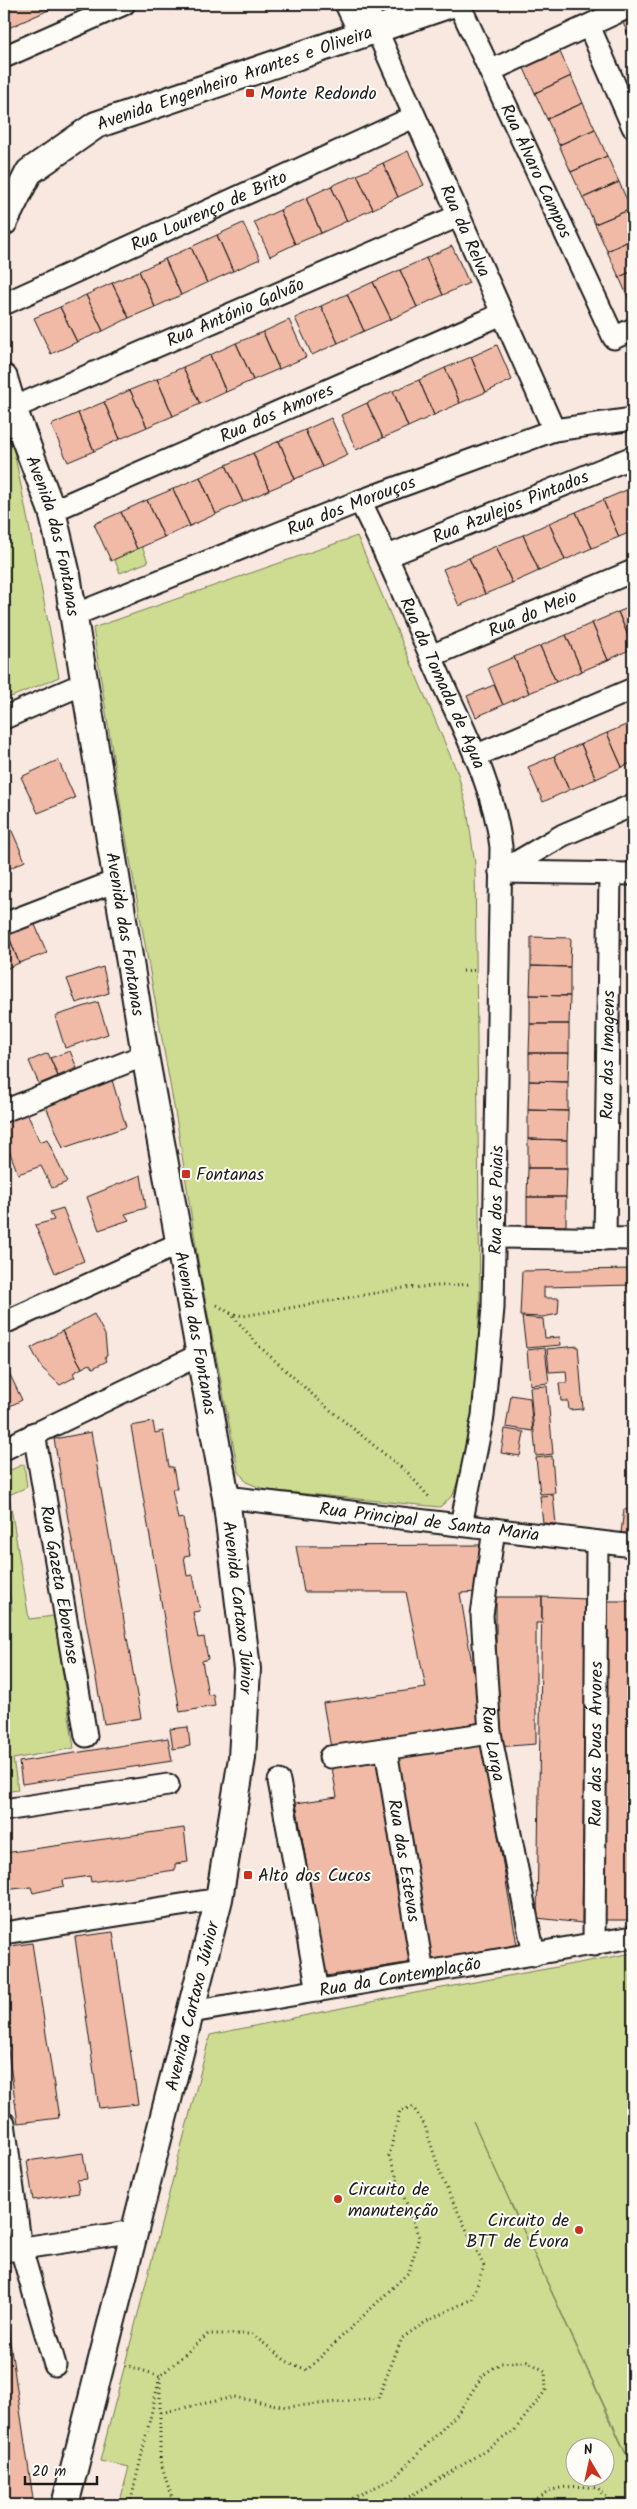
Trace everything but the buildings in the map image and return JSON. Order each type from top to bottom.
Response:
[{"type":"street","points":[[4,57],[124,4]]},
{"type":"street","points":[[346,4],[367,32]]},
{"type":"street","points":[[365,4],[367,32]]},
{"type":"street","name":"Avenida Engenheiro Arantes e Oliveira","points":[[4,222],[29,172],[96,125],[451,4]]},
{"type":"street","name":"Rua Álvaro Campos","points":[[459,4],[490,71],[624,333]]},
{"type":"street","points":[[490,71],[633,5]]},
{"type":"street","points":[[589,26],[633,127]]},
{"type":"street","name":"Rua da Relva","points":[[367,32],[414,117],[554,430]]},
{"type":"street","name":"Rua Lourenço de Brito","points":[[4,304],[414,117]]},
{"type":"street","name":"Rua António Galvão","points":[[13,408],[458,216]]},
{"type":"street","name":"Rua dos Amores","points":[[52,511],[502,314]]},
{"type":"street","name":"Avenida das Fontanas","points":[[4,378],[13,408],[52,511],[74,615],[145,1055],[178,1244],[226,1497]]},
{"type":"street","name":"Rua dos Morouços","points":[[74,615],[360,501],[554,430],[633,419]]},
{"type":"street","name":"Rua Azulejos Pintados","points":[[388,556],[633,457]]},
{"type":"street","name":"Rua da Tomada de Água","points":[[360,501],[388,556],[475,756],[498,827],[500,872]]},
{"type":"street","name":"Rua do Meio","points":[[430,656],[633,571]]},
{"type":"street","points":[[4,718],[85,683]]},
{"type":"street","points":[[475,756],[633,689]]},
{"type":"street","points":[[500,872],[563,835],[633,805]]},
{"type":"street","points":[[500,872],[633,874]]},
{"type":"street","name":"Rua dos Poiais","points":[[455,1525],[483,1416],[493,1308],[496,1237],[500,872]]},
{"type":"street","name":"Rua das Imagens","points":[[605,1239],[610,873]]},
{"type":"street","points":[[4,924],[116,881]]},
{"type":"street","points":[[4,1111],[145,1055]]},
{"type":"street","points":[[496,1237],[633,1239]]},
{"type":"street","points":[[4,1323],[178,1244]]},
{"type":"street","points":[[4,1449],[199,1355]]},
{"type":"street","name":"Rua Gazeta Eborense","points":[[34,1433],[86,1736]]},
{"type":"street","name":"Rua Principal de Santa Maria","points":[[226,1497],[633,1546]]},
{"type":"street","name":"Avenida Cartaxo Júnior","points":[[65,2505],[192,2012],[219,1899],[242,1758],[247,1669],[226,1497]]},
{"type":"street","name":"Rua Larga","points":[[494,1530],[482,1615],[490,1734],[534,1955]]},
{"type":"street","name":"Rua das Duas Árvores","points":[[597,1542],[602,1944]]},
{"type":"street","points":[[330,1757],[490,1734]]},
{"type":"street","name":"Rua das Estevas","points":[[386,1750],[423,1973]]},
{"type":"street","points":[[279,1782],[318,1991]]},
{"type":"street","points":[[4,1810],[168,1785]]},
{"type":"street","points":[[4,1934],[219,1899]]},
{"type":"street","name":"Rua da Contemplação","points":[[192,2012],[602,1944],[633,1937]]},
{"type":"street","points":[[4,2123],[12,2250],[55,2365]]},
{"type":"street","points":[[12,2250],[135,2231]]},
{"type":"path","points":[[463,971],[476,970]]},
{"type":"path","points":[[211,1304],[230,1313],[242,1316],[404,1288],[474,1284]]},
{"type":"path","points":[[230,1313],[260,1347],[324,1405],[408,1473],[455,1525]]},
{"type":"path","points":[[130,2505],[160,2376],[208,2334],[252,2334],[286,2361],[307,2370],[409,2272],[419,2236],[389,2156],[400,2110],[414,2107],[425,2126],[443,2181],[484,2266],[472,2298],[427,2321],[402,2338],[378,2398],[287,2407],[234,2397],[160,2413]]},
{"type":"path","points":[[103,2358],[160,2376]]},
{"type":"path","points":[[339,2505],[394,2478],[458,2413],[483,2375],[501,2363],[527,2361],[545,2371],[546,2390],[514,2431],[455,2470],[395,2505]]},
{"type":"path","points":[[160,2376],[160,2460],[174,2505]]},
{"type":"path","points":[[529,2505],[540,2494],[574,2485],[598,2488],[614,2505]]},
{"type":"green space","points":[[4,401],[59,677],[4,700]]},
{"type":"green space","points":[[134,526],[148,562],[120,573],[106,538]]},
{"type":"green space","points":[[357,536],[458,774],[467,809],[475,864],[480,1301],[475,1400],[463,1465],[453,1495],[440,1507],[266,1490],[246,1482],[238,1470],[200,1273],[178,1129],[122,815],[93,628]]},
{"type":"green space","points":[[24,1464],[27,1487],[9,1495],[29,1619],[54,1616],[74,1748],[13,1759],[18,1790],[4,1792],[4,1612],[12,1610],[4,1561],[4,1473]]},
{"type":"green space","name":"Circuito de manutenção","points":[[633,1953],[633,2468],[473,2121],[633,2470],[633,2505],[119,2505],[129,2467],[100,2461],[210,2035],[415,1993]]},
{"type":"place","name":"Monte Redondo","points":[[250,93]]},
{"type":"place","name":"Fontanas","points":[[186,1174]]},
{"type":"place","name":"Alto dos Cucos","points":[[248,1875]]},
{"type":"place","name":"Circuito de manutenção","points":[[338,2199]]},
{"type":"place","name":"Circuito de BTT de Évora","points":[[579,2230]]}]
